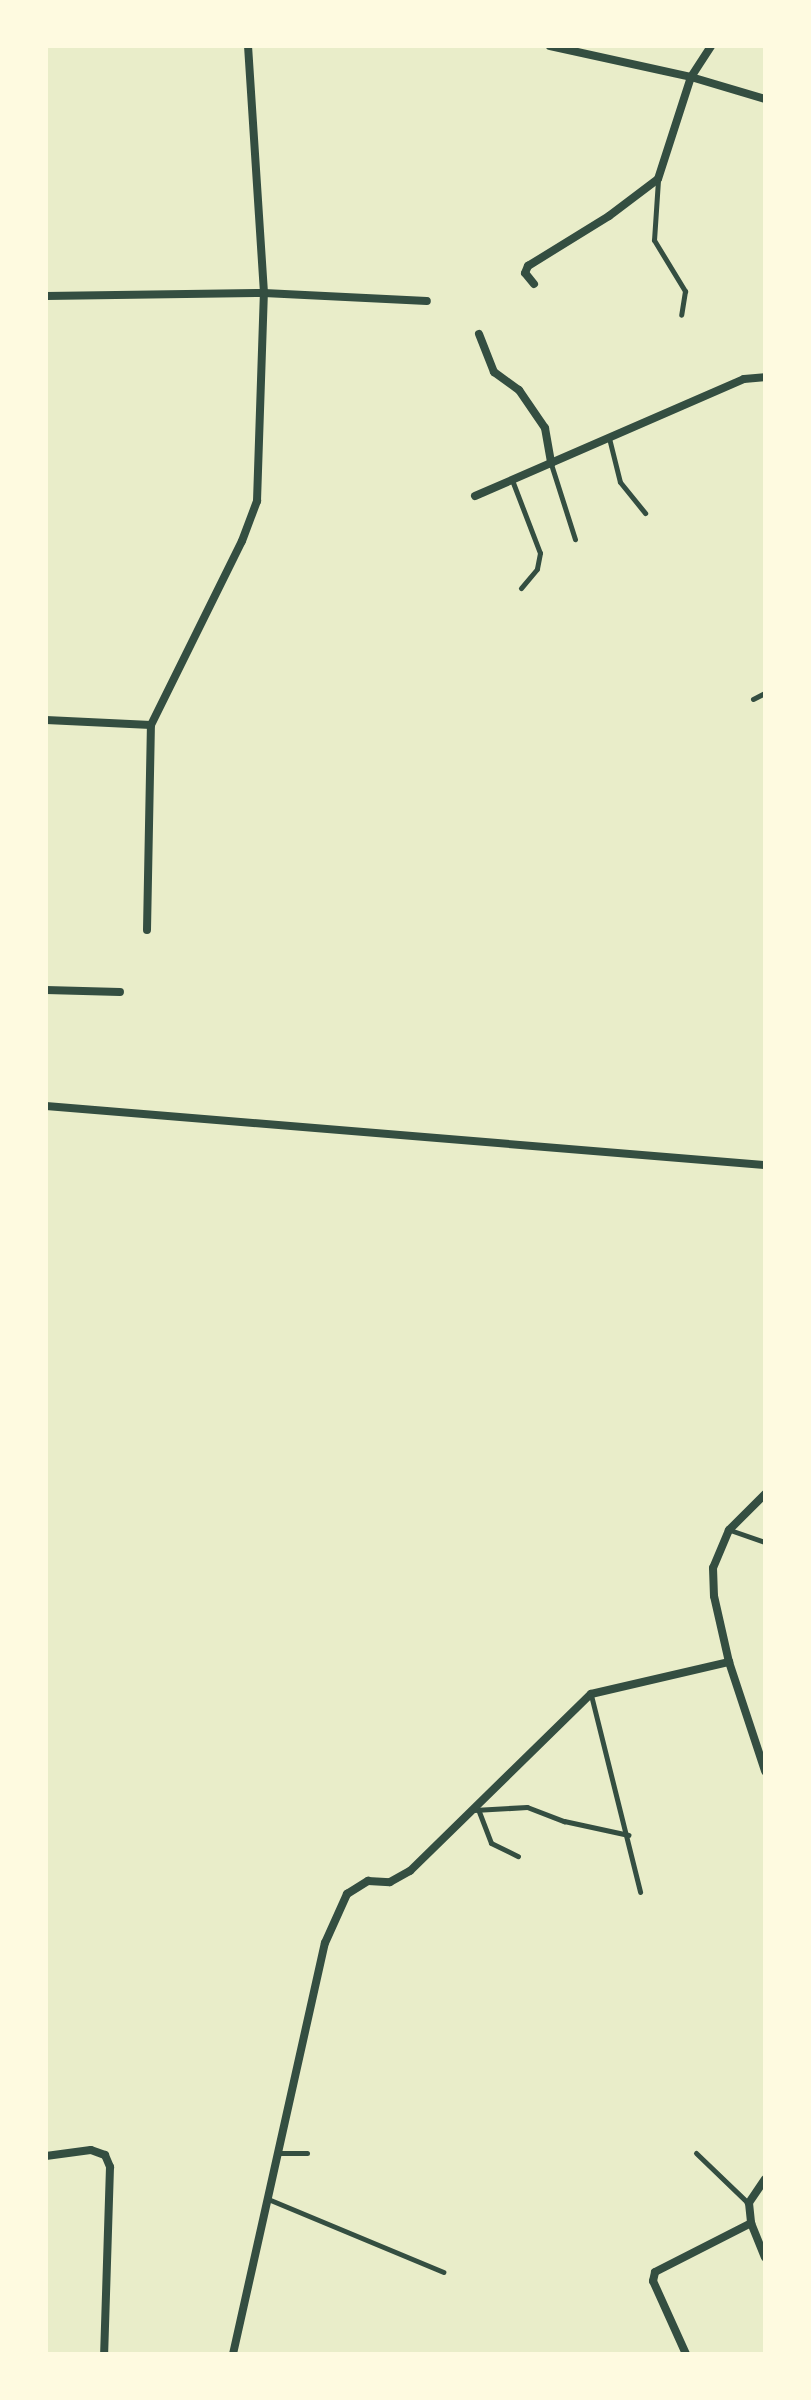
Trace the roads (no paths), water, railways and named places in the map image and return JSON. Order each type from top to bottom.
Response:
[{"type":"street","points":[[147,930],[151,725],[242,541],[257,501],[264,293],[248,46]]},
{"type":"street","points":[[550,46],[691,77],[765,99]]},
{"type":"street","points":[[534,284],[525,273],[528,266],[609,216],[658,179],[691,77],[711,46]]},
{"type":"street","points":[[46,296],[264,293],[427,301]]},
{"type":"street","points":[[479,334],[494,372],[519,390],[545,428],[551,463]]},
{"type":"street","points":[[475,496],[744,379],[765,377]]},
{"type":"street","points":[[46,720],[151,725]]},
{"type":"street","points":[[46,990],[120,992]]},
{"type":"street","points":[[46,1106],[765,1165]]},
{"type":"street","points":[[765,1494],[729,1530],[713,1568],[714,1596],[729,1662],[765,1771]]},
{"type":"street","points":[[233,2354],[325,1943],[347,1894],[368,1881],[390,1882],[410,1871],[591,1694],[729,1662]]},
{"type":"street","points":[[46,2156],[91,2150],[105,2155],[110,2167],[104,2354]]},
{"type":"street","points":[[765,2179],[749,2203],[751,2223],[765,2257]]},
{"type":"street","points":[[686,2354],[653,2281],[655,2272],[751,2223]]},
{"type":"lane","points":[[658,179],[654,240],[685,291],[681,315]]},
{"type":"lane","points":[[609,437],[620,482],[645,513]]},
{"type":"lane","points":[[551,463],[575,539]]},
{"type":"lane","points":[[511,480],[540,553],[537,569],[521,588]]},
{"type":"lane","points":[[753,699],[765,693]]},
{"type":"lane","points":[[729,1530],[765,1542]]},
{"type":"lane","points":[[591,1694],[640,1892]]},
{"type":"lane","points":[[518,1856],[491,1843],[474,1810],[527,1807],[564,1821],[628,1835]]},
{"type":"lane","points":[[276,2153],[307,2153]]},
{"type":"lane","points":[[696,2153],[749,2203]]},
{"type":"lane","points":[[267,2199],[443,2272]]}]
